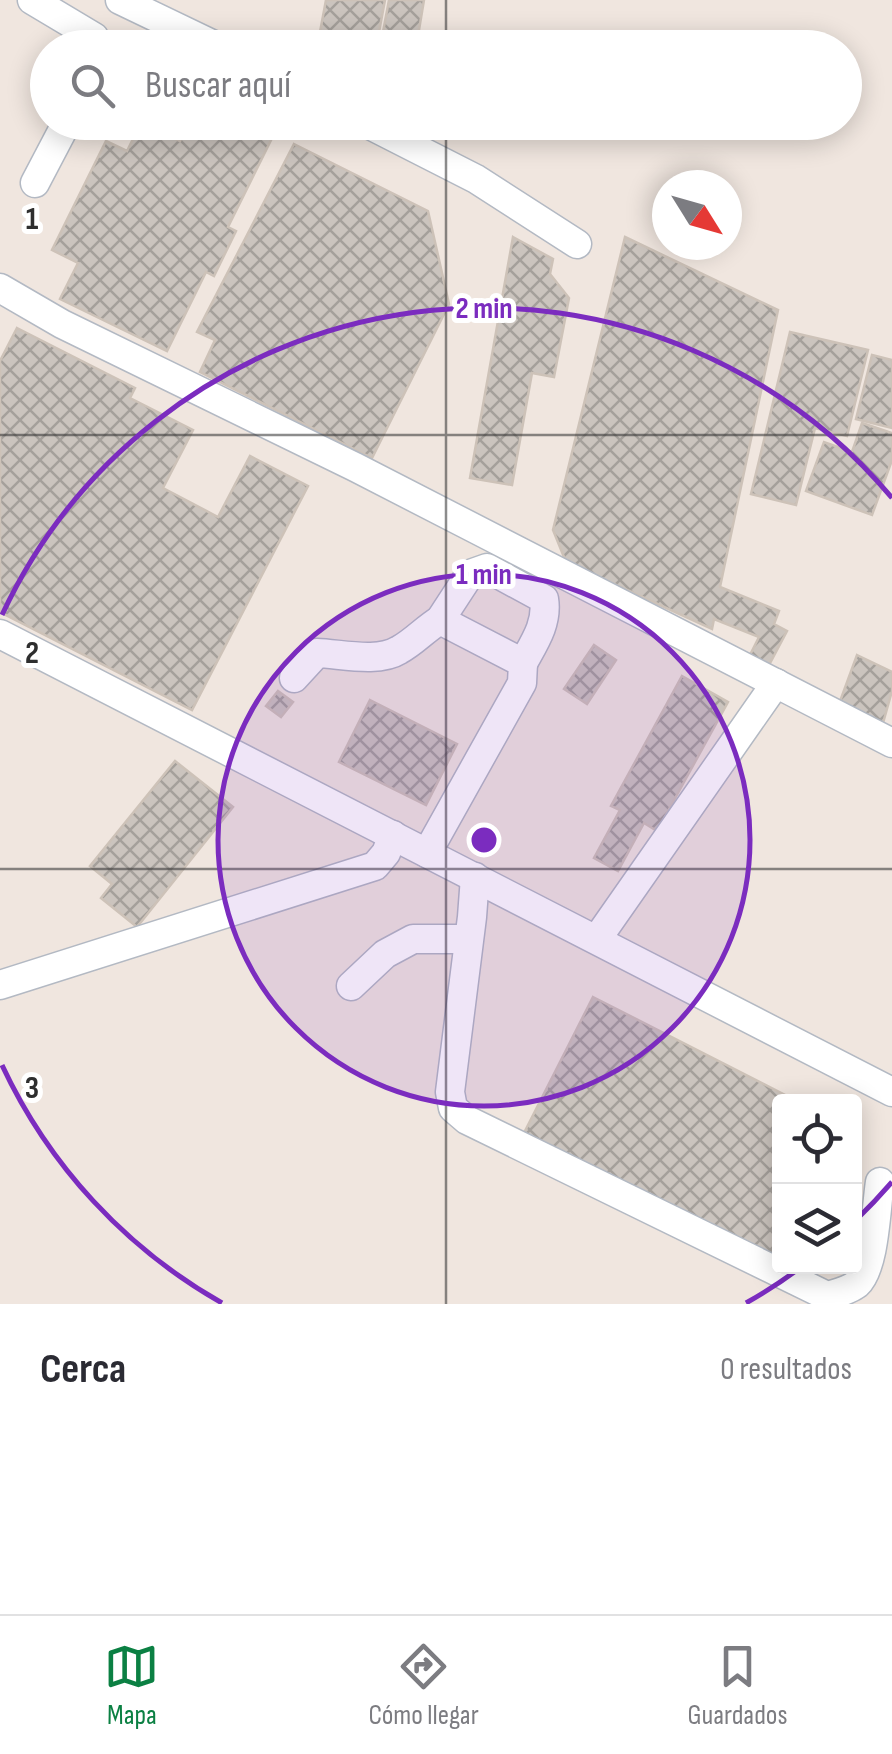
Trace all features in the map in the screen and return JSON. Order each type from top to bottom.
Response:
[{"type":"street","points":[[32,0],[82,30]]},
{"type":"street","points":[[120,0],[182,30]]},
{"type":"street","points":[[36,182],[58,140]]},
{"type":"street","points":[[399,140],[476,179],[578,244]]},
{"type":"street","points":[[0,288],[62,324],[355,467],[892,743]]},
{"type":"street","points":[[294,678],[318,653],[380,656],[397,652],[440,620],[470,574],[487,568],[544,599],[542,628],[523,663],[522,683],[428,853]]},
{"type":"street","points":[[440,620],[523,663]]},
{"type":"street","points":[[0,634],[892,1092]]},
{"type":"street","points":[[597,939],[776,683]]},
{"type":"street","points":[[0,985],[375,866],[386,853],[393,834]]},
{"type":"street","points":[[475,877],[450,1092],[453,1108],[467,1120],[827,1296],[860,1282],[868,1268],[880,1182]]},
{"type":"street","points":[[351,986],[385,954],[413,939],[468,940]]},
{"type":"building","points":[[326,0],[385,0],[379,30],[320,30]]},
{"type":"building","points":[[389,0],[424,0],[419,30],[383,30]]},
{"type":"building","points":[[132,140],[271,140],[228,227],[236,231],[214,276],[206,272],[167,351],[60,299],[78,263],[52,250],[106,141],[127,151]]},
{"type":"building","points":[[294,144],[428,211],[449,304],[372,458],[200,372],[215,340],[197,332]]},
{"type":"building","points":[[513,237],[553,259],[550,274],[569,298],[554,377],[532,373],[512,485],[470,478]]},
{"type":"building","points":[[625,237],[652,250],[652,260],[673,260],[778,310],[720,587],[779,611],[774,624],[787,631],[769,665],[750,655],[759,637],[714,619],[712,629],[566,562],[553,530]]},
{"type":"building","points":[[17,328],[135,388],[130,398],[193,430],[163,488],[218,517],[250,456],[308,486],[192,710],[0,612],[0,361]]},
{"type":"building","points":[[790,332],[868,350],[847,436],[815,428],[796,505],[751,494]]},
{"type":"building","points":[[872,355],[892,360],[892,428],[856,419]]},
{"type":"building","points":[[862,423],[892,433],[892,460],[872,515],[806,491],[824,442],[852,452]]},
{"type":"building","points":[[594,645],[616,660],[587,704],[564,689]]},
{"type":"building","points":[[857,655],[892,672],[892,691],[883,723],[839,704]]},
{"type":"building","points":[[682,676],[728,702],[657,831],[644,823],[618,871],[594,858],[620,810],[611,806]]},
{"type":"building","points":[[278,691],[293,702],[281,717],[266,706]]},
{"type":"building","points":[[370,700],[457,744],[426,805],[339,762]]},
{"type":"building","points":[[175,761],[233,807],[137,927],[101,898],[112,884],[90,866]]},
{"type":"building","points":[[593,997],[783,1094],[772,1094],[772,1261],[523,1135]]}]
